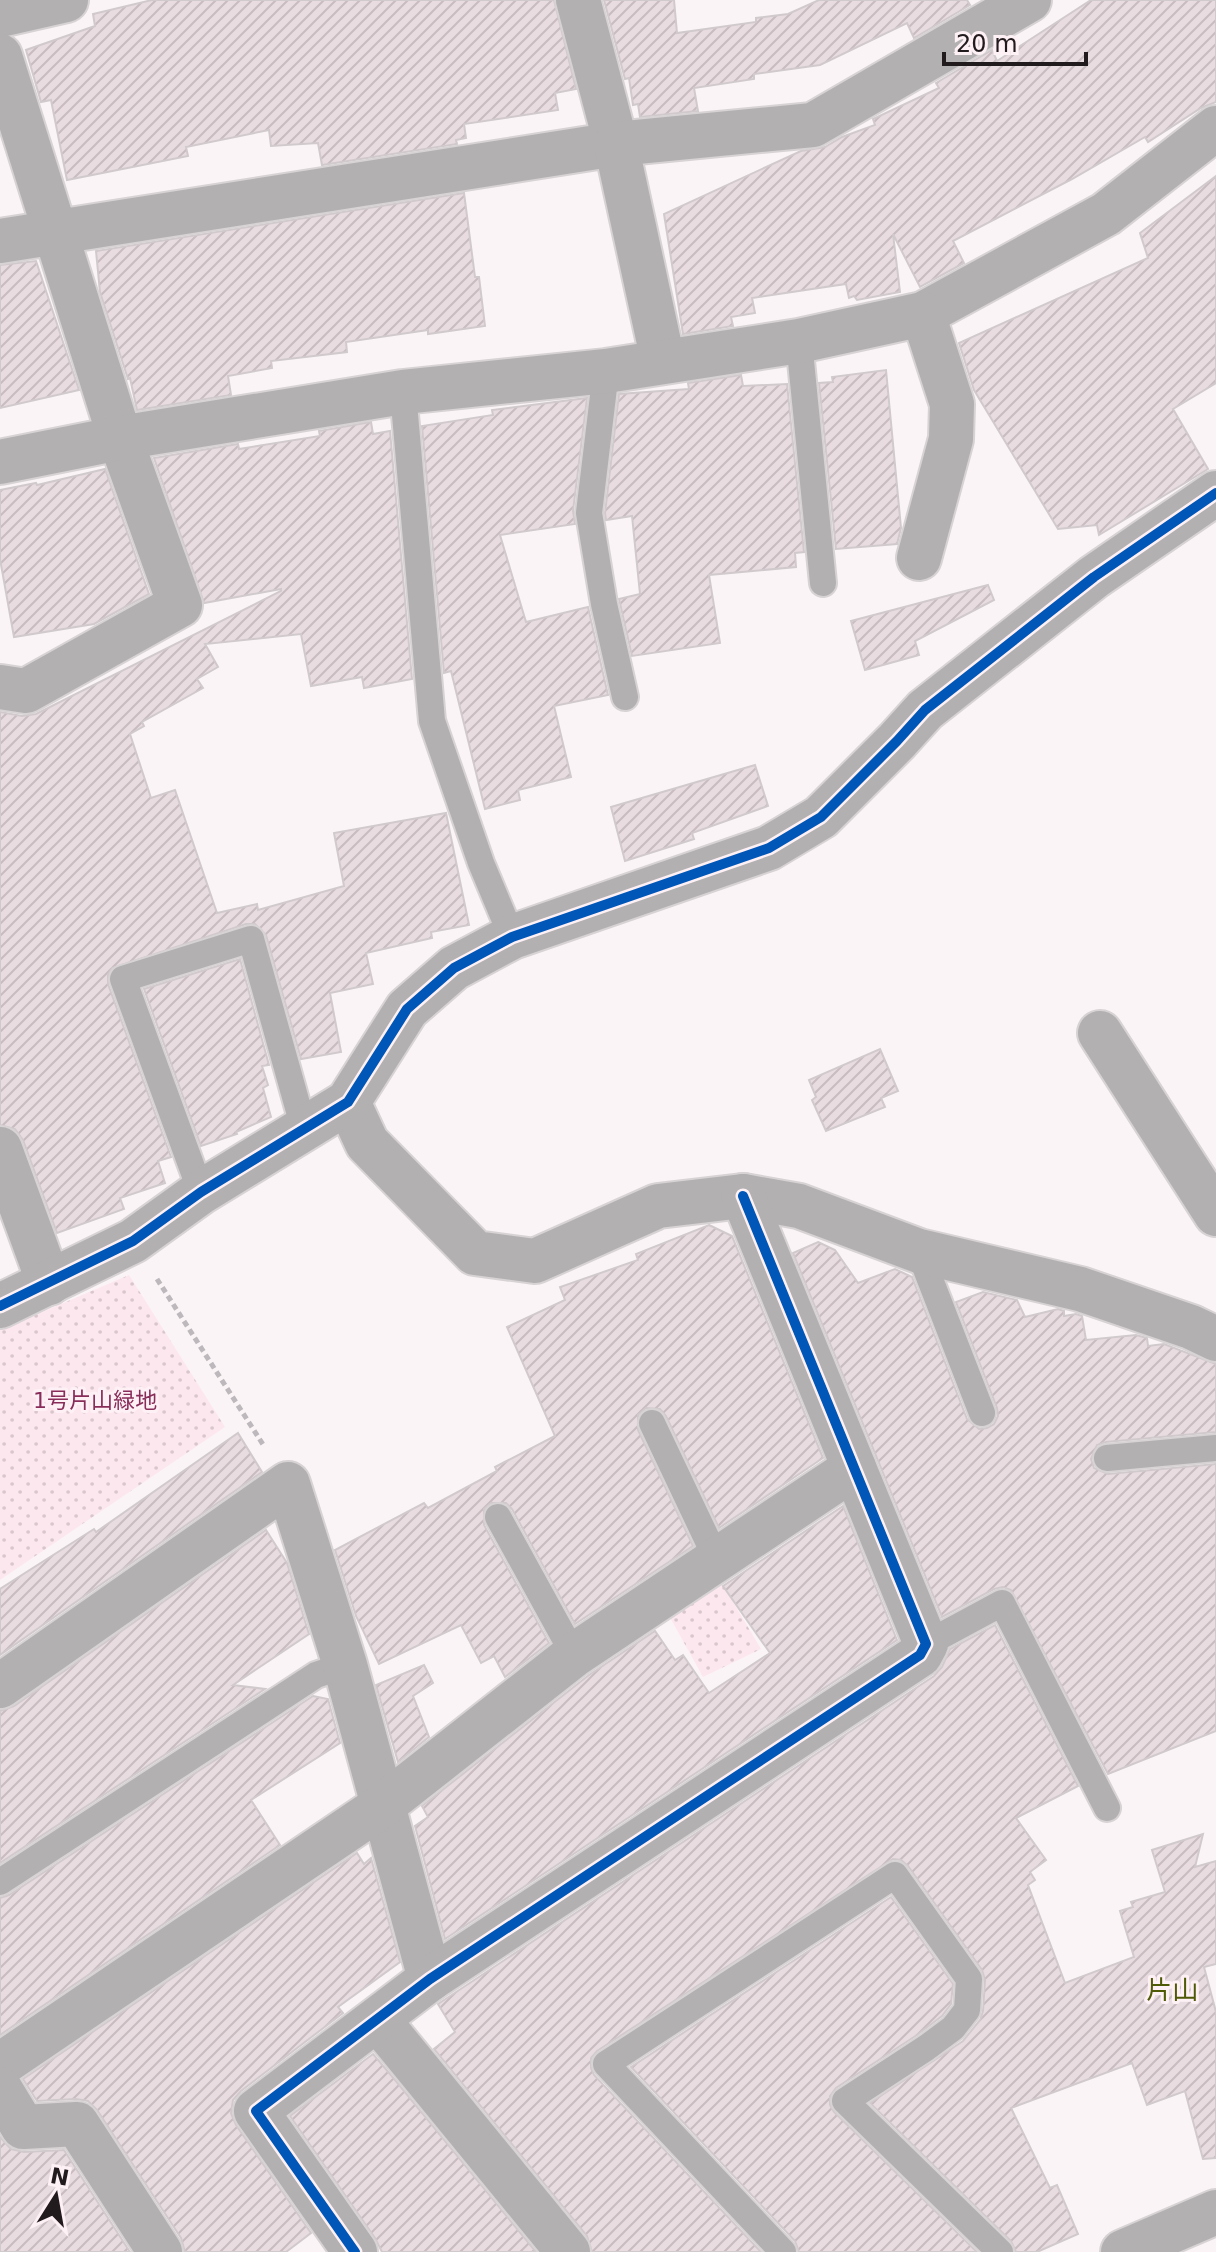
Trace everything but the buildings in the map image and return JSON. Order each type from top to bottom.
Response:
[{"type":"street","points":[[0,15],[66,0]]},
{"type":"street","points":[[578,0],[616,144],[663,361]]},
{"type":"street","points":[[0,241],[616,144],[813,125],[1029,0]]},
{"type":"street","points":[[0,56],[120,438],[180,605],[26,691],[0,687]]},
{"type":"street","points":[[0,462],[120,438],[403,392],[606,371],[799,341],[923,314],[1106,214],[1216,128]]},
{"type":"street","points":[[919,558],[951,439],[952,404],[923,314]]},
{"type":"street","points":[[0,1306],[133,1241],[201,1192],[348,1102],[407,1009],[454,968],[512,937],[769,848],[821,817],[925,710],[1094,577],[1216,493]]},
{"type":"street","points":[[1100,1033],[1216,1214]]},
{"type":"street","points":[[348,1102],[367,1143],[475,1253],[535,1261],[658,1206],[743,1196],[799,1206],[919,1251],[1080,1289],[1191,1327],[1216,1339]]},
{"type":"street","points":[[0,1149],[49,1283]]},
{"type":"street","points":[[355,2252],[256,2111],[430,1979],[920,1655],[926,1644],[743,1196]]},
{"type":"street","points":[[0,2065],[382,1806],[574,1655],[854,1468]]},
{"type":"street","points":[[0,1686],[288,1484],[345,1665],[430,1979]]},
{"type":"street","points":[[378,2020],[568,2252]]},
{"type":"street","points":[[0,2089],[23,2127],[77,2124],[160,2252]]},
{"type":"street","points":[[1123,2252],[1216,2212]]},
{"type":"lane","points":[[799,341],[823,583]]},
{"type":"lane","points":[[606,371],[589,513],[604,604],[625,697]]},
{"type":"lane","points":[[403,392],[432,721],[481,863],[512,937]]},
{"type":"lane","points":[[201,1192],[123,979],[251,939],[304,1129]]},
{"type":"lane","points":[[919,1251],[982,1413]]},
{"type":"lane","points":[[652,1423],[717,1560]]},
{"type":"lane","points":[[1107,1458],[1216,1448]]},
{"type":"lane","points":[[498,1517],[574,1655]]},
{"type":"lane","points":[[926,1644],[1002,1603],[1107,1808]]},
{"type":"lane","points":[[0,1882],[316,1675],[345,1665]]},
{"type":"lane","points":[[783,2252],[606,2064],[895,1875],[969,1979],[967,2010],[953,2028],[845,2101],[1000,2252]]},
{"type":"path","points":[[133,1241],[288,1484]]},
{"type":"green space","name":"1号片山緑地","points":[[129,1275],[225,1427],[0,1580],[0,1330]]},
{"type":"green space","points":[[714,1570],[761,1649],[703,1677],[663,1605]]},
{"type":"cycle path","points":[[0,1306],[133,1241],[201,1192],[348,1102],[407,1009],[454,968],[512,937],[769,848],[821,817],[925,710],[1094,577],[1216,493]]},
{"type":"cycle path","points":[[355,2252],[256,2111],[430,1979],[920,1655],[926,1644],[743,1196]]},
{"type":"district","name":"片山","points":[[1172,1990]]}]
